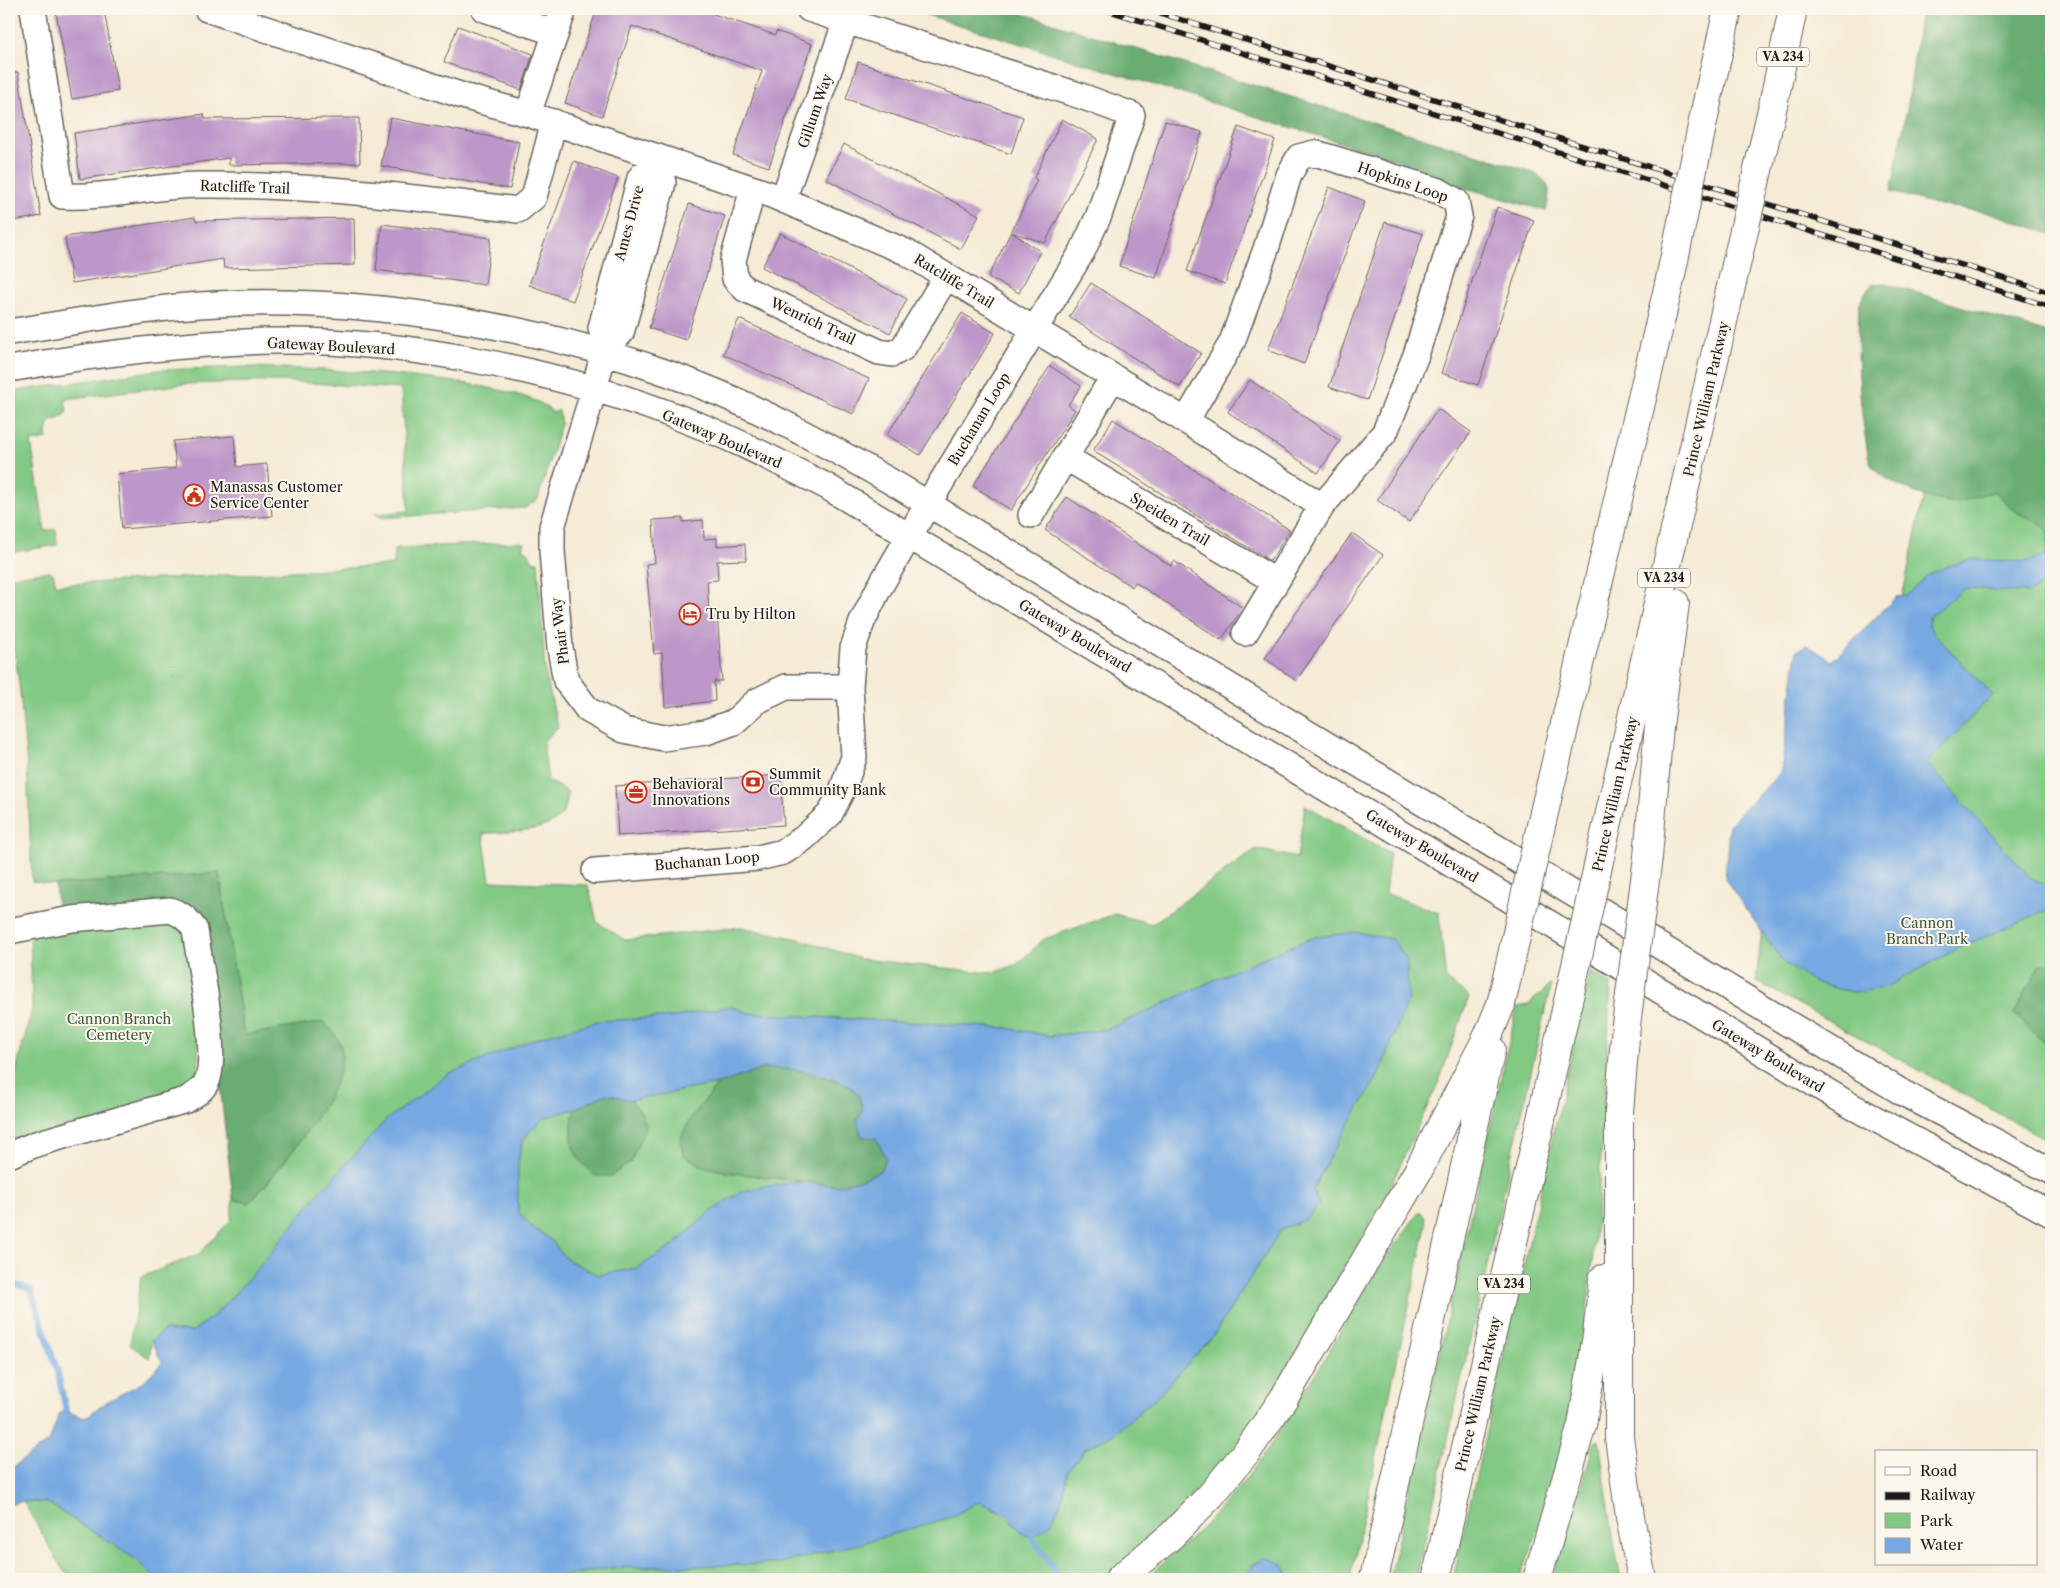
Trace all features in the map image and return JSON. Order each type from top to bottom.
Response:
[{"type":"highway","points":[[1374,1579],[1542,822],[1669,284],[1728,9]]},
{"type":"highway","name":"Prince William Parkway","points":[[1436,1579],[1773,104],[1793,9]]},
{"type":"highway","points":[[1537,1579],[1582,1425],[1597,1335],[1626,1025],[1648,857],[1658,726],[1696,440]]},
{"type":"highway","points":[[1119,1579],[1172,1535],[1210,1495],[1248,1450],[1284,1398],[1418,1171],[1488,1036],[1501,1004]]},
{"type":"highway","points":[[1619,1112],[1619,1437],[1630,1517],[1642,1579]]},
{"type":"street","name":"Ratcliffe Trail","points":[[33,9],[62,196],[85,197],[197,185],[366,192],[518,210],[534,197],[554,122]]},
{"type":"street","name":"Ratcliffe Trail","points":[[207,9],[466,97],[554,122],[754,189],[906,252],[1186,421],[1322,506]]},
{"type":"street","points":[[484,9],[556,32]]},
{"type":"street","points":[[528,114],[564,9]]},
{"type":"street","name":"Buchanan Loop","points":[[596,871],[758,858],[783,852],[804,838],[830,814],[843,788],[854,757],[850,688],[853,648],[862,622],[879,588],[928,504],[1033,329],[1082,252],[1099,215],[1132,115],[1081,96],[809,9]]},
{"type":"street","name":"Gillum Way","points":[[783,200],[846,21]]},
{"type":"street","name":"Hopkins Loop","points":[[1186,421],[1232,342],[1266,249],[1289,175],[1298,157],[1315,152],[1439,191],[1456,200],[1459,216],[1419,346],[1385,432],[1322,506]]},
{"type":"street","name":"Ames Drive","points":[[605,348],[620,332],[663,183],[658,157]]},
{"type":"street","name":"Wenrich Trail","points":[[754,189],[733,260],[735,279],[745,289],[879,352],[892,354],[902,348],[946,277]]},
{"type":"street","points":[[9,332],[216,304],[306,303],[376,308],[605,348],[667,373],[756,410],[814,437],[1903,1093],[2051,1171]]},
{"type":"street","name":"Gateway Boulevard","points":[[9,369],[107,352],[195,344],[276,341],[347,344],[446,355],[524,370],[594,390],[688,421],[754,450],[826,486],[1848,1104],[2051,1214]]},
{"type":"street","points":[[594,390],[605,348]]},
{"type":"street","points":[[1031,515],[1113,377]]},
{"type":"street","name":"Phair Way","points":[[594,390],[552,527],[552,551],[560,648],[566,681],[588,710],[624,730],[664,738],[706,732],[734,722],[757,701],[786,687],[850,688]]},
{"type":"street","name":"Speiden Trail","points":[[1065,457],[1275,581]]},
{"type":"street","points":[[1245,633],[1322,506]]},
{"type":"street","points":[[9,931],[72,919],[170,910],[179,913],[189,920],[195,930],[212,1056],[206,1083],[200,1091],[186,1100],[36,1144],[9,1155]]},
{"type":"green space","points":[[908,9],[1008,9],[1530,171],[1542,179],[1548,187],[1549,197],[1546,211],[1417,174],[1419,167]]},
{"type":"green space","points":[[1921,9],[2051,9],[2051,234],[1991,213],[1939,205],[1891,192],[1908,103]]},
{"type":"green space","points":[[1885,283],[2051,334],[2051,555],[2044,558],[2048,543],[2047,529],[2012,509],[1994,492],[1962,501],[1942,501],[1897,485],[1872,466],[1867,450],[1860,390],[1858,356],[1859,305],[1872,284]]},
{"type":"green space","name":"Cannon Branch Park","points":[[1960,328],[2051,356],[2051,1142],[1756,981],[1764,912],[1852,830]]},
{"type":"green space","points":[[245,367],[358,372],[457,382],[501,390],[534,400],[553,413],[559,410],[561,424],[538,499],[525,508],[382,518],[375,514],[409,511],[401,389],[279,381],[185,384],[65,399],[67,412],[51,422],[47,431],[47,439],[31,442],[45,531],[56,529],[57,545],[9,553],[9,392],[158,370]]},
{"type":"green space","points":[[524,543],[522,548],[529,553],[533,562],[538,561],[545,672],[558,727],[543,742],[548,781],[567,791],[566,806],[560,816],[551,823],[538,828],[525,831],[483,834],[490,881],[588,885],[597,922],[625,940],[741,927],[799,939],[861,959],[991,973],[1016,965],[1044,939],[1115,914],[1152,924],[1256,849],[1297,858],[1305,805],[1390,853],[1385,893],[1439,913],[1446,980],[1469,997],[1439,1081],[1389,1189],[1278,1383],[1231,1454],[1173,1516],[1105,1579],[545,1579],[609,1568],[775,1564],[951,1517],[978,1502],[1004,1515],[1026,1536],[1061,1501],[1068,1470],[1086,1449],[1112,1435],[1157,1397],[1213,1336],[1281,1230],[1306,1219],[1318,1205],[1313,1190],[1329,1158],[1315,937],[1253,962],[1109,1029],[1051,1036],[1006,1028],[748,1013],[731,1006],[676,1017],[598,1021],[259,1267],[217,1313],[192,1332],[165,1331],[152,1340],[149,1358],[130,1345],[141,1277],[199,1254],[231,1220],[233,1199],[249,1203],[270,1180],[328,1100],[324,1022],[244,1035],[219,873],[55,885],[32,881],[27,766],[19,682],[9,618],[9,577],[49,571],[53,573],[56,585],[394,565],[394,550],[398,548]]},
{"type":"green space","points":[[219,873],[244,1035],[324,1022],[336,1037],[342,1050],[339,1072],[320,1112],[291,1153],[249,1203],[233,1199],[202,928],[193,912],[58,915],[55,885]]},
{"type":"green space","name":"Cannon Branch Cemetery","points":[[170,910],[195,930],[199,1091],[9,1155],[9,1097],[32,1009],[30,926]]},
{"type":"green space","points":[[2040,964],[2051,964],[2051,1049],[2014,1014]]},
{"type":"green space","points":[[1590,972],[1611,984],[1595,1235],[1580,1362],[1568,1423],[1554,1483],[1520,1579],[1453,1579]]},
{"type":"green space","points":[[1551,984],[1416,1579],[1389,1579],[1517,1007],[1528,1005]]},
{"type":"green space","points":[[765,1068],[787,1068],[843,1082],[858,1094],[886,1158],[880,1171],[863,1179],[838,1186],[727,1172],[702,1166],[683,1155],[680,1140],[689,1121],[718,1084]]},
{"type":"green space","points":[[718,1084],[689,1121],[727,1172],[802,1182],[767,1186],[740,1192],[709,1213],[673,1246],[637,1268],[597,1275],[566,1259],[551,1240],[531,1226],[518,1211],[517,1172],[521,1148],[526,1136],[544,1118],[555,1113],[574,1109],[572,1139],[575,1153],[595,1176],[642,1114],[631,1100]]},
{"type":"green space","points":[[607,1094],[631,1100],[642,1114],[645,1128],[631,1162],[611,1176],[595,1176],[575,1153],[572,1139],[574,1109]]},
{"type":"green space","points":[[1420,1211],[1425,1218],[1426,1226],[1350,1579],[1289,1579],[1283,1569],[1277,1564],[1272,1561],[1262,1560],[1249,1569],[1243,1579],[1146,1579],[1203,1527],[1240,1487],[1263,1456],[1318,1370],[1376,1271]]},
{"type":"green space","points":[[1599,1440],[1621,1579],[1551,1579],[1595,1442]]},
{"type":"green space","points":[[23,1501],[48,1503],[137,1560],[156,1579],[75,1579],[63,1570]]},
{"type":"water","points":[[2051,555],[2051,579],[2030,593],[1965,588],[1930,616],[1928,624],[1934,634],[1993,695],[1927,763],[2030,877],[2051,888],[2051,908],[1959,948],[1886,987],[1855,993],[1815,983],[1784,963],[1725,879],[1729,825],[1781,772],[1797,650],[1807,645],[1832,661],[1896,597],[1906,596],[1927,576],[1948,566],[1974,559],[2023,562]]},
{"type":"water","points":[[1356,932],[1392,939],[1407,960],[1408,999],[1379,1074],[1329,1158],[1313,1190],[1319,1205],[1306,1219],[1281,1230],[1213,1336],[1157,1397],[1112,1435],[1085,1449],[1068,1471],[1061,1501],[1051,1524],[1032,1537],[1022,1532],[1005,1514],[978,1502],[951,1517],[859,1544],[775,1564],[609,1568],[545,1579],[156,1579],[137,1560],[48,1503],[23,1501],[9,1505],[9,1470],[50,1440],[59,1414],[66,1411],[84,1418],[110,1400],[142,1383],[162,1363],[152,1340],[165,1330],[192,1332],[217,1313],[259,1267],[318,1194],[386,1120],[448,1074],[537,1038],[598,1021],[676,1017],[731,1006],[748,1013],[1006,1028],[1051,1036],[1109,1029],[1253,962],[1315,937]],"holes":[[[765,1068],[815,1073],[828,1077],[840,1081],[858,1094],[863,1109],[857,1121],[862,1137],[876,1138],[886,1158],[880,1171],[863,1179],[838,1186],[802,1182],[767,1186],[740,1192],[709,1213],[673,1246],[637,1268],[598,1275],[566,1259],[551,1240],[531,1226],[518,1211],[518,1163],[522,1139],[544,1118],[574,1109],[606,1094],[631,1100],[718,1084]]]},
{"type":"water","points":[[1263,1558],[1271,1559],[1283,1565],[1289,1579],[1243,1579],[1255,1564]]},
{"type":"building","points":[[76,9],[104,9],[118,91],[72,99],[56,12]]},
{"type":"building","points":[[597,9],[699,9],[775,35],[776,31],[812,44],[769,167],[733,155],[762,71],[632,26],[602,116],[565,103]]},
{"type":"building","points":[[458,26],[533,54],[521,90],[444,62]]},
{"type":"building","points":[[858,62],[1023,117],[1011,154],[846,99]]},
{"type":"building","points":[[18,72],[41,216],[9,222],[9,73]]},
{"type":"building","points":[[204,114],[205,119],[359,118],[360,163],[229,165],[229,158],[80,179],[74,133]]},
{"type":"building","points":[[390,118],[519,142],[510,189],[381,166]]},
{"type":"building","points":[[1062,119],[1098,139],[1045,243],[1011,232],[1037,180],[1034,178]]},
{"type":"building","points":[[1165,121],[1202,132],[1156,278],[1119,266]]},
{"type":"building","points":[[1238,127],[1275,140],[1225,284],[1187,271]]},
{"type":"building","points":[[844,144],[979,215],[961,249],[826,179]]},
{"type":"building","points":[[574,161],[618,178],[573,301],[529,285]]},
{"type":"building","points":[[1329,187],[1365,201],[1304,364],[1268,350]]},
{"type":"building","points":[[689,204],[725,216],[686,340],[649,328]]},
{"type":"building","points":[[1497,207],[1534,220],[1478,385],[1441,373]]},
{"type":"building","points":[[195,217],[196,221],[354,218],[355,265],[224,268],[223,259],[72,283],[65,237]]},
{"type":"building","points":[[1385,222],[1423,234],[1367,400],[1329,387]]},
{"type":"building","points":[[382,224],[491,238],[485,285],[376,270]]},
{"type":"building","points":[[1011,232],[1040,251],[1019,293],[988,277]]},
{"type":"building","points":[[780,233],[907,299],[890,333],[762,267]]},
{"type":"building","points":[[1091,283],[1201,353],[1180,387],[1069,317]]},
{"type":"building","points":[[962,313],[995,333],[920,455],[887,435]]},
{"type":"building","points":[[739,319],[869,379],[853,414],[723,354]]},
{"type":"building","points":[[1050,366],[1081,386],[1068,405],[1075,410],[1011,510],[973,486]]},
{"type":"building","points":[[1250,380],[1340,441],[1318,473],[1228,412]]},
{"type":"building","points":[[1438,409],[1471,432],[1409,522],[1377,500]]},
{"type":"building","points":[[1113,419],[1290,530],[1270,561],[1093,451]]},
{"type":"building","name":"Manassas Customer Service Center","points":[[234,436],[237,467],[267,464],[272,516],[122,529],[117,474],[176,468],[173,441]]},
{"type":"building","points":[[1067,497],[1171,566],[1174,561],[1243,608],[1221,640],[1135,582],[1132,587],[1045,530]]},
{"type":"building","name":"Tru by Hilton","points":[[683,518],[683,522],[703,520],[704,539],[717,538],[717,546],[745,544],[746,560],[717,561],[718,580],[707,581],[709,613],[717,612],[722,681],[714,681],[715,701],[665,707],[662,653],[654,654],[646,564],[655,563],[653,520]]},
{"type":"building","points":[[1352,533],[1383,555],[1296,681],[1265,658]]},
{"type":"building","points":[[780,775],[784,825],[618,836],[615,786]]},
{"type":"waterway","points":[[9,1282],[31,1290],[58,1373],[66,1411]]},
{"type":"waterway","points":[[1032,1537],[1056,1572]]},
{"type":"railway","points":[[1103,9],[2051,307]]},
{"type":"railway","points":[[1147,9],[2051,293]]},
{"type":"place","name":"Manassas Customer Service Center","points":[[194,495]]},
{"type":"place","name":"Tru by Hilton","points":[[690,614]]},
{"type":"place","name":"Summit Community Bank","points":[[753,782]]},
{"type":"place","name":"Behavioral Innovations","points":[[636,792]]}]
